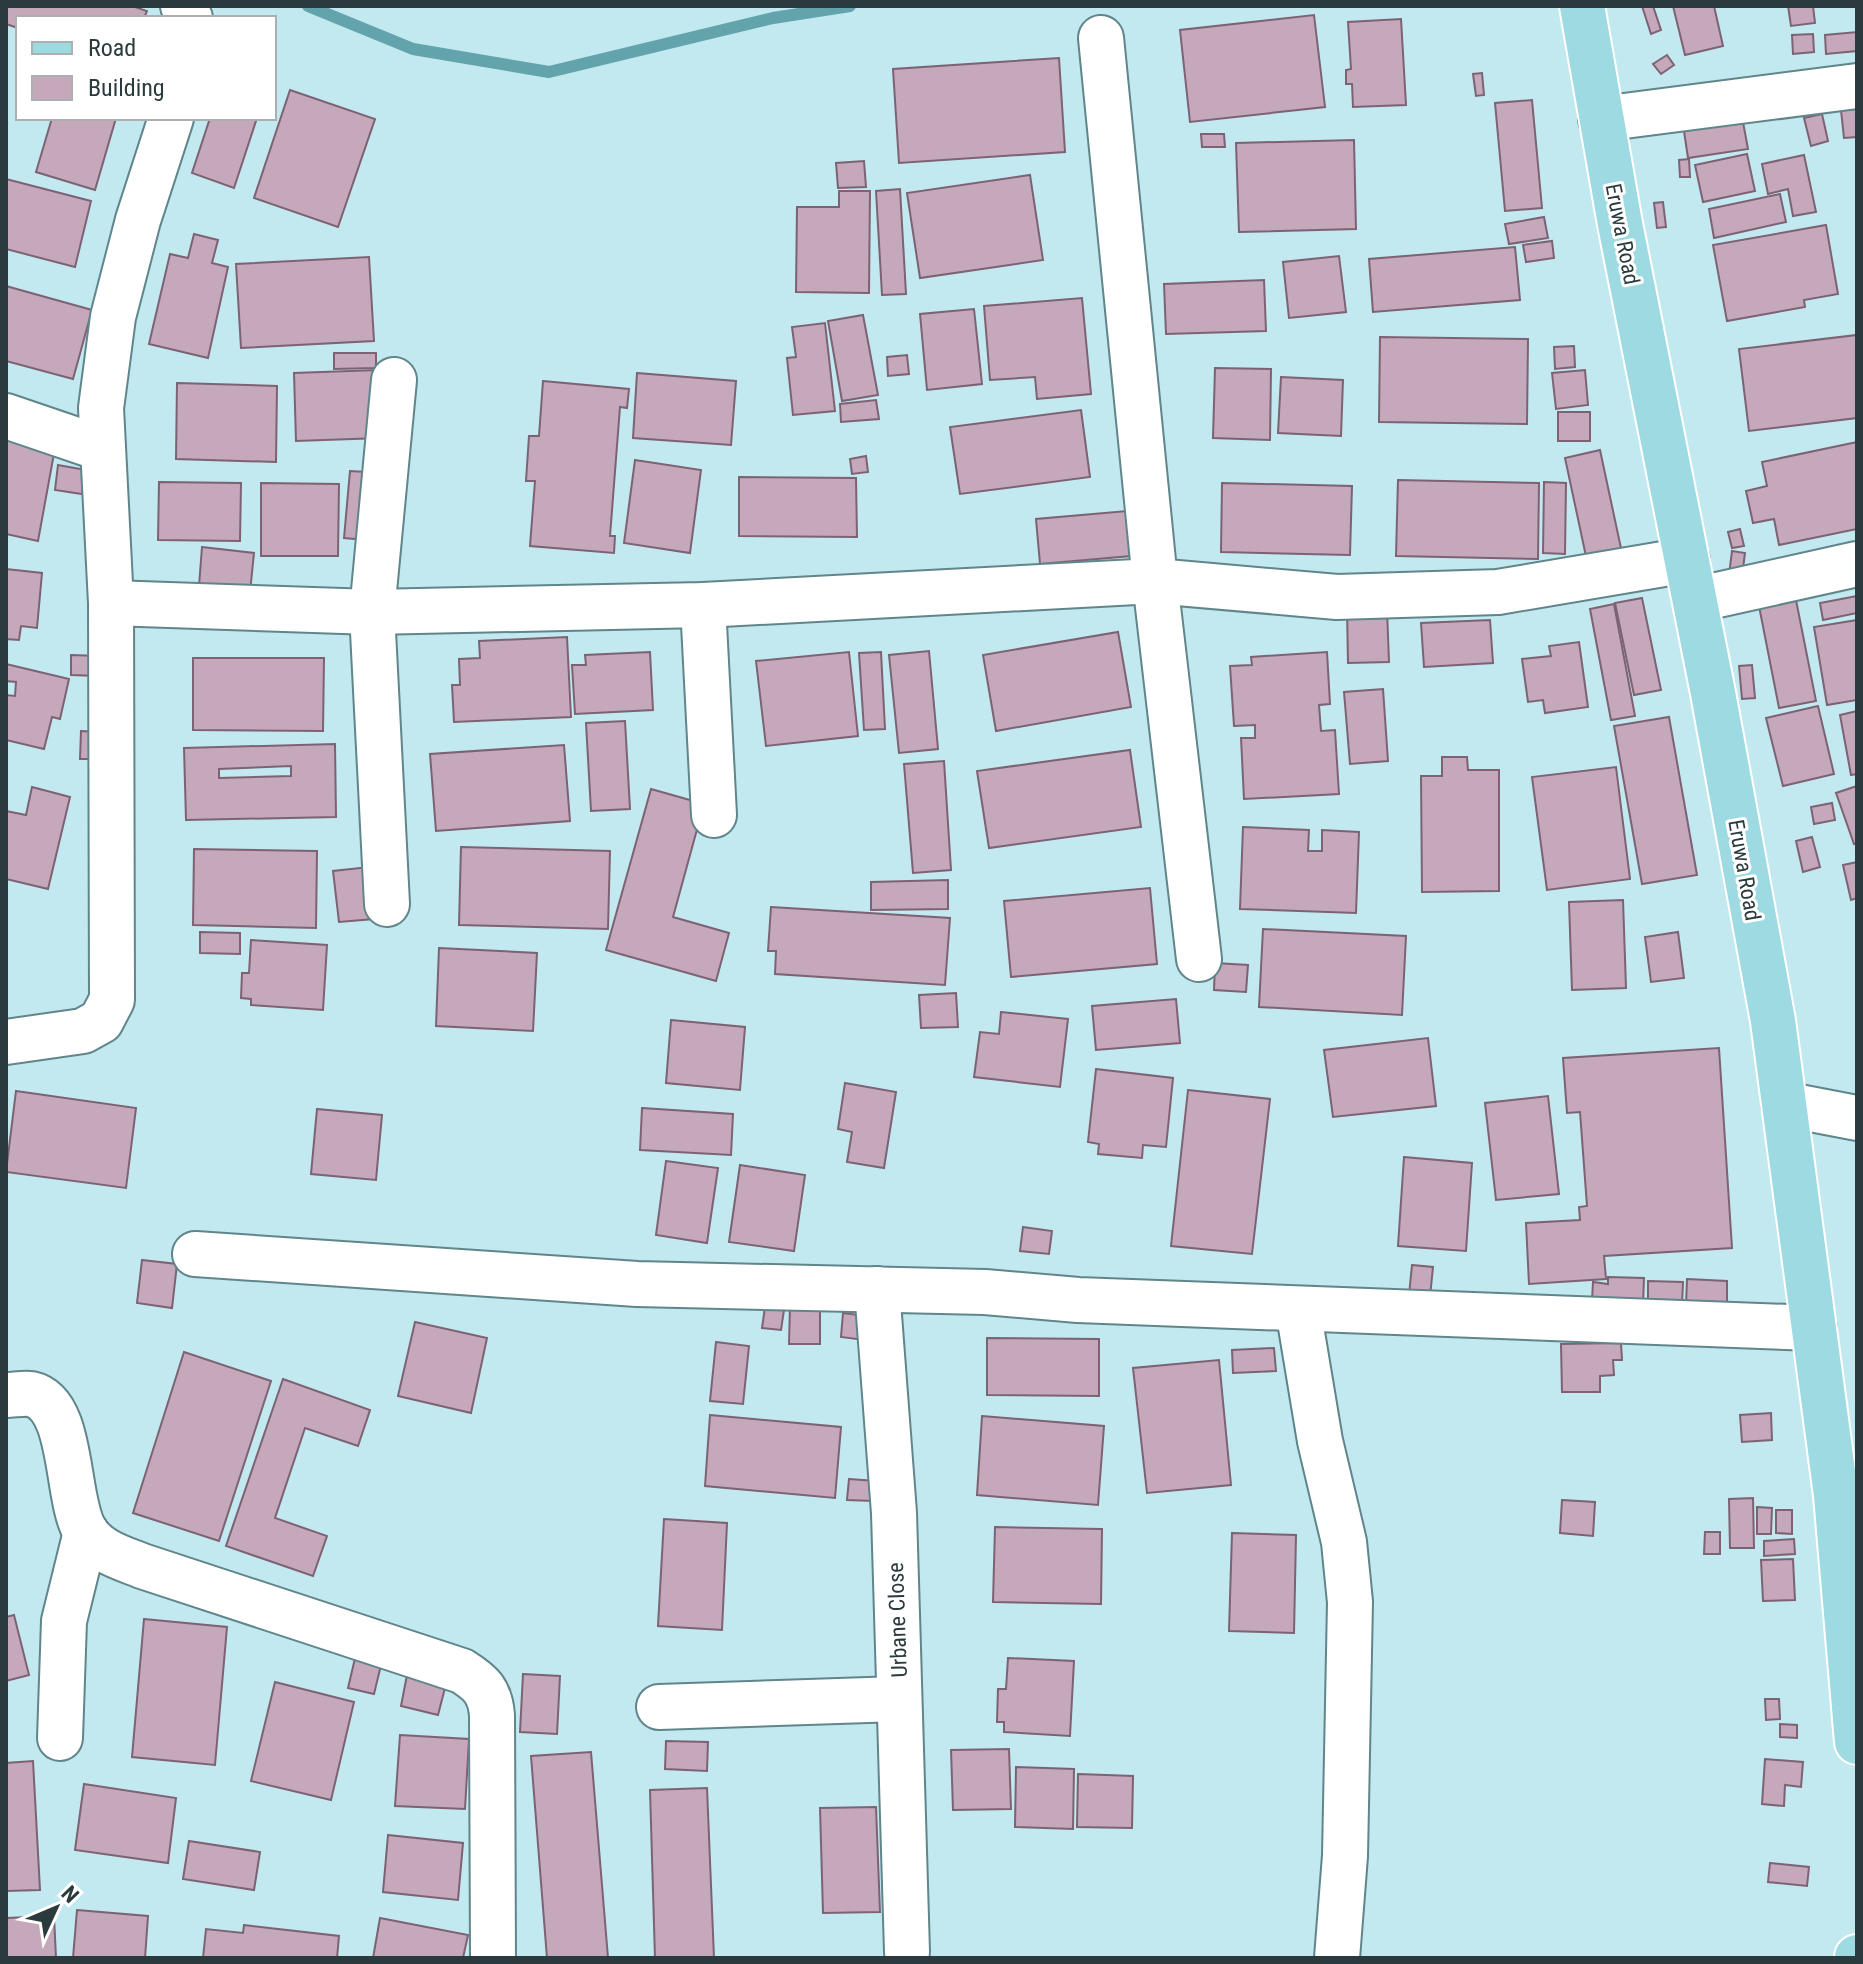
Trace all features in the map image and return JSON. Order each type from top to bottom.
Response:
[{"type":"main road","name":"Eruwa Road","points":[[1582,6],[1773,1021],[1836,1495],[1849,1566],[1857,1742]]},
{"type":"street","points":[[1101,38],[1155,581],[1199,959]]},
{"type":"street","points":[[1601,119],[1857,86]]},
{"type":"street","points":[[6,1042],[83,1031],[101,1021],[112,1000],[111,603],[101,408],[113,317],[138,220],[170,120]]},
{"type":"street","points":[[387,904],[372,612],[394,380]]},
{"type":"street","points":[[6,416],[103,449]]},
{"type":"street","points":[[111,603],[372,612],[703,605],[1155,581],[1337,597],[1498,592],[1691,580],[1857,564]]},
{"type":"street","points":[[703,605],[714,815]]},
{"type":"street","points":[[1784,1104],[1857,1118]]},
{"type":"street","points":[[195,1254],[637,1284],[877,1289],[1298,1309],[1814,1328]]},
{"type":"street","name":"Urbane Close","points":[[877,1289],[894,1513],[907,1952]]},
{"type":"street","points":[[1298,1309],[1320,1441],[1344,1542],[1350,1602],[1345,1856],[1337,1958]]},
{"type":"street","points":[[6,1395],[31,1394],[49,1406],[60,1422],[74,1500],[86,1532],[103,1550],[142,1566],[462,1671],[481,1682],[490,1699],[492,1715],[493,1958]]},
{"type":"street","points":[[60,1738],[64,1621],[86,1532]]},
{"type":"street","points":[[659,1707],[899,1699]]},
{"type":"building","points":[[6,6],[132,6],[147,11],[145,16],[16,16],[16,27],[6,24]]},
{"type":"building","points":[[1642,6],[1653,6],[1661,30],[1651,34]]},
{"type":"building","points":[[1673,6],[1714,6],[1723,46],[1685,55]]},
{"type":"building","points":[[1788,6],[1813,6],[1815,23],[1791,26]]},
{"type":"building","points":[[1314,15],[1325,107],[1190,122],[1180,30]]},
{"type":"building","points":[[1401,19],[1406,105],[1353,107],[1352,84],[1346,84],[1346,70],[1351,69],[1348,22]]},
{"type":"building","points":[[1857,32],[1857,51],[1826,54],[1825,35]]},
{"type":"building","points":[[1813,34],[1814,52],[1793,54],[1792,35]]},
{"type":"building","points":[[1667,55],[1674,65],[1661,74],[1653,64]]},
{"type":"building","points":[[1059,58],[1065,152],[899,163],[893,69]]},
{"type":"building","points":[[1482,73],[1484,95],[1476,96],[1473,74]]},
{"type":"building","points":[[290,90],[375,119],[338,227],[254,198]]},
{"type":"building","points":[[1532,100],[1542,208],[1505,211],[1495,103]]},
{"type":"building","points":[[1857,109],[1857,137],[1844,138],[1841,110]]},
{"type":"building","points":[[1822,114],[1828,141],[1811,146],[1804,118]]},
{"type":"building","points":[[51,120],[115,120],[95,190],[36,172]]},
{"type":"building","points":[[209,120],[256,120],[234,188],[192,173]]},
{"type":"building","points":[[1743,122],[1748,149],[1688,158],[1684,131]]},
{"type":"building","points":[[1201,134],[1224,134],[1225,147],[1202,147]]},
{"type":"building","points":[[1354,140],[1356,229],[1239,232],[1236,143]]},
{"type":"building","points":[[1747,154],[1755,191],[1703,202],[1695,165]]},
{"type":"building","points":[[1804,155],[1816,212],[1793,216],[1788,189],[1768,194],[1762,164]]},
{"type":"building","points":[[1689,159],[1690,177],[1680,177],[1679,160]]},
{"type":"building","points":[[864,161],[866,187],[838,188],[836,163]]},
{"type":"building","points":[[1030,175],[1043,260],[920,278],[907,193]]},
{"type":"building","points":[[6,179],[91,201],[75,267],[6,249]]},
{"type":"building","points":[[900,189],[906,294],[882,295],[876,191]]},
{"type":"building","points":[[839,191],[870,191],[869,293],[796,292],[797,207],[839,207]]},
{"type":"building","points":[[1780,194],[1786,222],[1714,238],[1709,209]]},
{"type":"building","points":[[1663,202],[1666,227],[1657,228],[1654,203]]},
{"type":"building","points":[[1544,217],[1548,238],[1509,244],[1505,224]]},
{"type":"building","points":[[1826,225],[1838,294],[1804,300],[1805,307],[1727,321],[1713,245]]},
{"type":"building","points":[[194,234],[218,240],[212,263],[228,267],[208,358],[149,344],[170,254],[188,258]]},
{"type":"building","points":[[1552,241],[1554,258],[1526,262],[1523,245]]},
{"type":"building","points":[[1515,247],[1520,300],[1373,312],[1369,259]]},
{"type":"building","points":[[1339,256],[1346,312],[1289,318],[1283,262]]},
{"type":"building","points":[[369,257],[374,341],[241,348],[236,264]]},
{"type":"building","points":[[1264,280],[1266,331],[1166,334],[1164,284]]},
{"type":"building","points":[[6,286],[92,310],[73,379],[6,361]]},
{"type":"building","points":[[1082,298],[1091,394],[1037,399],[1035,377],[990,380],[984,306]]},
{"type":"building","points":[[974,309],[982,384],[927,390],[920,314]]},
{"type":"building","points":[[863,315],[878,395],[842,401],[828,321]]},
{"type":"building","points":[[825,323],[835,411],[793,415],[787,358],[796,357],[792,327]]},
{"type":"building","points":[[1857,335],[1857,418],[1749,431],[1739,349]]},
{"type":"building","points":[[1380,337],[1528,339],[1527,424],[1379,422]]},
{"type":"building","points":[[1574,346],[1575,367],[1555,369],[1554,347]]},
{"type":"building","points":[[334,353],[376,353],[376,368],[334,369]]},
{"type":"building","points":[[907,355],[909,374],[888,376],[887,357]]},
{"type":"building","points":[[1215,368],[1271,369],[1270,440],[1213,438]]},
{"type":"building","points":[[378,370],[381,438],[296,441],[294,373]]},
{"type":"building","points":[[1585,370],[1588,405],[1556,409],[1552,373]]},
{"type":"building","points":[[637,373],[736,381],[731,445],[633,438]]},
{"type":"building","points":[[1281,377],[1343,380],[1341,436],[1278,433]]},
{"type":"building","points":[[543,381],[629,389],[627,408],[620,407],[610,536],[615,536],[614,553],[530,546],[535,481],[526,481],[529,436],[539,436]]},
{"type":"building","points":[[177,383],[277,386],[276,462],[176,459]]},
{"type":"building","points":[[876,400],[879,419],[841,422],[840,404]]},
{"type":"building","points":[[1081,410],[1090,477],[960,494],[950,427]]},
{"type":"building","points":[[1558,412],[1590,412],[1590,441],[1558,441]]},
{"type":"building","points":[[6,439],[55,448],[38,541],[6,534]]},
{"type":"building","points":[[1857,442],[1857,529],[1779,545],[1774,519],[1753,523],[1746,491],[1767,486],[1762,462]]},
{"type":"building","points":[[1600,450],[1622,553],[1587,561],[1565,458]]},
{"type":"building","points":[[866,456],[868,472],[852,474],[850,459]]},
{"type":"building","points":[[635,460],[701,470],[690,553],[624,543]]},
{"type":"building","points":[[58,465],[86,470],[82,494],[55,490]]},
{"type":"building","points":[[350,471],[382,473],[377,541],[344,538]]},
{"type":"building","points":[[739,477],[856,478],[857,537],[739,536]]},
{"type":"building","points":[[1398,480],[1539,483],[1538,559],[1396,556]]},
{"type":"building","points":[[159,482],[241,483],[240,541],[158,540]]},
{"type":"building","points":[[1544,482],[1566,483],[1565,554],[1543,553]]},
{"type":"building","points":[[261,483],[339,484],[338,556],[261,556]]},
{"type":"building","points":[[1222,483],[1352,486],[1350,555],[1221,552]]},
{"type":"building","points":[[1127,511],[1131,556],[1040,564],[1036,519]]},
{"type":"building","points":[[1740,529],[1744,546],[1732,548],[1728,532]]},
{"type":"building","points":[[202,547],[254,553],[250,592],[199,586]]},
{"type":"building","points":[[1732,551],[1745,553],[1742,576],[1729,575]]},
{"type":"building","points":[[6,569],[42,573],[37,628],[21,626],[19,640],[6,639]]},
{"type":"building","points":[[1857,596],[1857,613],[1823,620],[1820,603]]},
{"type":"building","points":[[1642,598],[1661,690],[1634,695],[1615,603]]},
{"type":"building","points":[[1796,600],[1816,701],[1779,708],[1759,606]]},
{"type":"building","points":[[1614,604],[1635,716],[1611,720],[1590,609]]},
{"type":"building","points":[[1347,609],[1387,609],[1389,662],[1348,663]]},
{"type":"building","points":[[1490,620],[1493,663],[1424,667],[1421,623]]},
{"type":"building","points":[[1857,620],[1857,700],[1827,705],[1814,627]]},
{"type":"building","points":[[1118,632],[1131,707],[996,731],[983,655]]},
{"type":"building","points":[[567,637],[571,717],[454,722],[452,685],[460,685],[459,659],[480,658],[479,641]]},
{"type":"building","points":[[1579,642],[1588,707],[1545,713],[1543,700],[1528,702],[1522,659],[1551,656],[1549,646]]},
{"type":"building","points":[[929,651],[938,749],[899,753],[889,655]]},
{"type":"building","points":[[650,652],[653,710],[575,714],[572,665],[586,665],[585,655]]},
{"type":"building","points":[[849,652],[858,736],[766,746],[756,661]]},
{"type":"building","points":[[881,652],[885,729],[864,730],[859,653]]},
{"type":"building","points":[[1327,652],[1330,704],[1319,705],[1321,731],[1335,730],[1339,794],[1244,799],[1241,738],[1255,738],[1255,725],[1234,726],[1230,666],[1252,665],[1251,657]]},
{"type":"building","points":[[71,655],[99,656],[98,676],[71,675]]},
{"type":"building","points":[[193,658],[324,658],[323,731],[193,730]]},
{"type":"building","points":[[6,664],[69,679],[60,719],[52,717],[44,749],[6,740],[6,695],[15,696],[16,682],[6,681]]},
{"type":"building","points":[[1752,665],[1755,698],[1742,699],[1739,666]]},
{"type":"building","points":[[1383,689],[1388,761],[1350,764],[1344,692]]},
{"type":"building","points":[[1818,706],[1834,774],[1783,786],[1766,718]]},
{"type":"building","points":[[1857,711],[1857,774],[1851,775],[1840,715]]},
{"type":"building","points":[[1669,717],[1697,875],[1642,884],[1614,726]]},
{"type":"building","points":[[625,721],[630,809],[591,811],[586,723]]},
{"type":"building","points":[[81,731],[97,732],[96,759],[80,759]]},
{"type":"building","points":[[335,744],[336,817],[186,820],[184,748]],"holes":[[[291,766],[291,776],[219,778],[219,769]]]},
{"type":"building","points":[[564,745],[570,821],[436,831],[430,754]]},
{"type":"building","points":[[1130,750],[1141,827],[989,848],[977,771]]},
{"type":"building","points":[[1442,757],[1467,757],[1468,770],[1499,770],[1499,891],[1422,892],[1421,776],[1442,776]]},
{"type":"building","points":[[944,761],[951,870],[913,873],[904,764]]},
{"type":"building","points":[[1616,767],[1630,879],[1547,890],[1532,777]]},
{"type":"building","points":[[1857,786],[1857,843],[1854,844],[1836,793]]},
{"type":"building","points":[[32,787],[70,797],[48,889],[6,879],[6,811],[26,815]]},
{"type":"building","points":[[651,789],[704,804],[673,917],[729,933],[716,981],[606,950]]},
{"type":"building","points":[[1832,803],[1835,820],[1814,824],[1811,807]]},
{"type":"building","points":[[1243,827],[1309,830],[1308,851],[1322,851],[1322,830],[1359,832],[1356,913],[1240,909]]},
{"type":"building","points":[[1812,837],[1820,867],[1803,872],[1796,841]]},
{"type":"building","points":[[461,847],[610,851],[608,929],[459,925]]},
{"type":"building","points":[[194,849],[317,851],[316,928],[193,925]]},
{"type":"building","points":[[1857,862],[1857,898],[1851,900],[1843,865]]},
{"type":"building","points":[[369,867],[374,919],[339,922],[333,871]]},
{"type":"building","points":[[948,880],[948,909],[871,910],[871,882]]},
{"type":"building","points":[[1150,888],[1157,964],[1011,977],[1004,901]]},
{"type":"building","points":[[1623,900],[1626,988],[1572,990],[1569,902]]},
{"type":"building","points":[[771,907],[950,918],[945,985],[775,974],[776,951],[768,951]]},
{"type":"building","points":[[1263,929],[1406,936],[1402,1015],[1259,1007]]},
{"type":"building","points":[[200,932],[240,933],[240,954],[200,953]]},
{"type":"building","points":[[1678,932],[1684,978],[1651,982],[1645,937]]},
{"type":"building","points":[[251,940],[327,945],[323,1010],[251,1005],[251,999],[241,998],[242,973],[249,973]]},
{"type":"building","points":[[439,948],[537,953],[533,1031],[436,1026]]},
{"type":"building","points":[[1215,963],[1248,965],[1246,992],[1214,990]]},
{"type":"building","points":[[956,993],[958,1027],[921,1028],[919,995]]},
{"type":"building","points":[[1176,999],[1180,1043],[1096,1050],[1092,1006]]},
{"type":"building","points":[[1001,1012],[1068,1019],[1060,1087],[974,1077],[980,1032],[999,1034]]},
{"type":"building","points":[[671,1020],[745,1027],[740,1090],[666,1083]]},
{"type":"building","points":[[1428,1038],[1436,1106],[1333,1117],[1324,1050]]},
{"type":"building","points":[[1719,1048],[1732,1248],[1604,1256],[1606,1279],[1529,1284],[1526,1223],[1580,1220],[1579,1207],[1587,1206],[1580,1112],[1567,1113],[1563,1058]]},
{"type":"building","points":[[1096,1069],[1173,1078],[1166,1147],[1143,1145],[1142,1158],[1098,1154],[1099,1144],[1088,1142]]},
{"type":"building","points":[[845,1083],[896,1092],[884,1168],[847,1162],[852,1132],[838,1129]]},
{"type":"building","points":[[1188,1090],[1270,1099],[1252,1254],[1171,1246]]},
{"type":"building","points":[[16,1091],[136,1108],[126,1188],[6,1172]]},
{"type":"building","points":[[1548,1096],[1559,1194],[1496,1200],[1485,1103]]},
{"type":"building","points":[[642,1108],[733,1114],[731,1155],[640,1150]]},
{"type":"building","points":[[317,1109],[382,1115],[376,1180],[311,1174]]},
{"type":"building","points":[[1404,1157],[1472,1163],[1466,1251],[1398,1246]]},
{"type":"building","points":[[666,1161],[718,1168],[707,1243],[656,1235]]},
{"type":"building","points":[[740,1165],[805,1175],[794,1251],[729,1242]]},
{"type":"building","points":[[1023,1227],[1052,1231],[1049,1254],[1020,1251]]},
{"type":"building","points":[[142,1260],[177,1264],[172,1308],[137,1303]]},
{"type":"building","points":[[1412,1265],[1433,1267],[1430,1297],[1409,1295]]},
{"type":"building","points":[[1608,1277],[1644,1278],[1643,1305],[1592,1301],[1593,1282],[1608,1284]]},
{"type":"building","points":[[1687,1279],[1727,1281],[1727,1306],[1686,1305]]},
{"type":"building","points":[[1648,1281],[1683,1282],[1682,1305],[1648,1303]]},
{"type":"building","points":[[790,1306],[820,1306],[820,1344],[789,1344]]},
{"type":"building","points":[[765,1307],[784,1310],[781,1330],[762,1328]]},
{"type":"building","points":[[843,1313],[867,1316],[864,1340],[841,1337]]},
{"type":"building","points":[[415,1322],[487,1338],[471,1413],[398,1396]]},
{"type":"building","points":[[987,1338],[1099,1339],[1099,1396],[987,1395]]},
{"type":"building","points":[[716,1342],[749,1346],[743,1404],[710,1401]]},
{"type":"building","points":[[1621,1343],[1622,1360],[1613,1360],[1614,1375],[1600,1376],[1600,1392],[1562,1392],[1561,1344]]},
{"type":"building","points":[[1274,1348],[1276,1371],[1233,1373],[1232,1350]]},
{"type":"building","points":[[184,1352],[271,1381],[219,1541],[133,1513]]},
{"type":"building","points":[[1219,1360],[1231,1485],[1147,1493],[1133,1368]]},
{"type":"building","points":[[283,1379],[370,1410],[358,1446],[305,1428],[275,1518],[327,1536],[313,1576],[226,1546]]},
{"type":"building","points":[[1771,1413],[1772,1440],[1742,1442],[1740,1415]]},
{"type":"building","points":[[710,1415],[841,1427],[835,1498],[705,1486]]},
{"type":"building","points":[[982,1416],[1104,1426],[1098,1505],[977,1495]]},
{"type":"building","points":[[849,1479],[876,1481],[874,1501],[847,1500]]},
{"type":"building","points":[[1753,1498],[1754,1548],[1730,1548],[1729,1499]]},
{"type":"building","points":[[1562,1500],[1595,1502],[1593,1536],[1560,1533]]},
{"type":"building","points":[[1757,1507],[1772,1508],[1771,1534],[1757,1534]]},
{"type":"building","points":[[1776,1510],[1792,1510],[1792,1534],[1776,1533]]},
{"type":"building","points":[[664,1519],[727,1523],[722,1630],[658,1626]]},
{"type":"building","points":[[995,1527],[1102,1529],[1101,1604],[993,1602]]},
{"type":"building","points":[[1705,1532],[1720,1532],[1720,1554],[1704,1554]]},
{"type":"building","points":[[1232,1533],[1296,1535],[1294,1633],[1229,1631]]},
{"type":"building","points":[[1794,1539],[1795,1554],[1764,1556],[1764,1541]]},
{"type":"building","points":[[1793,1559],[1795,1600],[1763,1601],[1761,1560]]},
{"type":"building","points":[[14,1615],[29,1675],[6,1681],[6,1617]]},
{"type":"building","points":[[144,1619],[227,1627],[215,1765],[132,1757]]},
{"type":"building","points":[[356,1654],[382,1661],[374,1694],[348,1688]]},
{"type":"building","points":[[1008,1658],[1074,1661],[1070,1736],[1004,1732],[1004,1722],[997,1722],[998,1689],[1006,1689]]},
{"type":"building","points":[[523,1674],[560,1676],[557,1734],[520,1732]]},
{"type":"building","points":[[407,1675],[446,1684],[438,1715],[401,1706]]},
{"type":"building","points":[[275,1682],[354,1702],[331,1800],[251,1781]]},
{"type":"building","points":[[1765,1699],[1779,1699],[1780,1719],[1766,1720]]},
{"type":"building","points":[[1780,1724],[1797,1725],[1797,1738],[1780,1737]]},
{"type":"building","points":[[400,1735],[469,1739],[465,1809],[395,1806]]},
{"type":"building","points":[[666,1741],[708,1742],[707,1771],[665,1769]]},
{"type":"building","points":[[1009,1749],[1011,1809],[953,1810],[951,1750]]},
{"type":"building","points":[[591,1752],[608,1958],[547,1958],[531,1756]]},
{"type":"building","points":[[1765,1759],[1803,1762],[1801,1787],[1785,1785],[1784,1806],[1762,1804]]},
{"type":"building","points":[[33,1761],[40,1890],[6,1891],[6,1763]]},
{"type":"building","points":[[1016,1767],[1074,1769],[1073,1829],[1015,1827]]},
{"type":"building","points":[[1078,1774],[1133,1776],[1132,1828],[1077,1827]]},
{"type":"building","points":[[84,1784],[176,1798],[168,1863],[75,1850]]},
{"type":"building","points":[[707,1788],[714,1958],[655,1958],[650,1790]]},
{"type":"building","points":[[876,1807],[880,1912],[823,1913],[820,1808]]},
{"type":"building","points":[[388,1835],[463,1843],[458,1900],[383,1892]]},
{"type":"building","points":[[189,1841],[260,1852],[254,1890],[183,1879]]},
{"type":"building","points":[[1770,1863],[1809,1867],[1807,1886],[1768,1882]]},
{"type":"building","points":[[77,1910],[148,1916],[145,1958],[73,1958]]},
{"type":"building","points":[[54,1916],[56,1958],[6,1958],[6,1918]]},
{"type":"building","points":[[380,1918],[468,1935],[463,1958],[373,1958]]},
{"type":"building","points":[[244,1925],[339,1936],[337,1958],[203,1958],[206,1929],[243,1933]]},
{"type":"waterway","points":[[308,6],[413,49],[549,72],[773,18],[850,6]]}]
